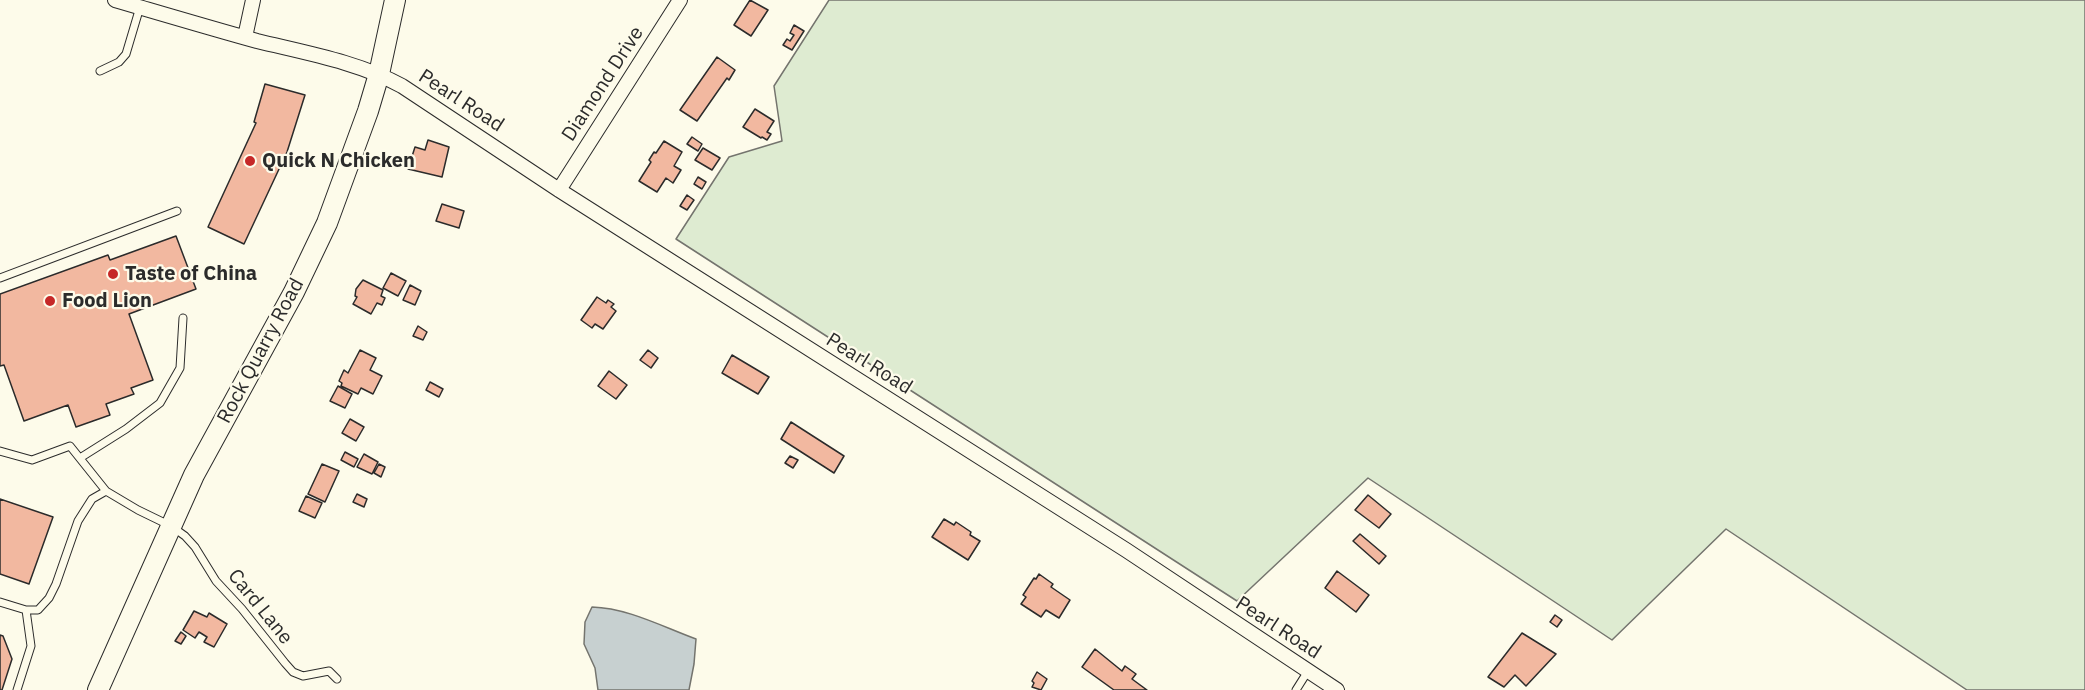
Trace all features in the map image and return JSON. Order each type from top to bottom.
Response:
[{"type":"main road","name":"Rock Quarry Road","points":[[98,690],[194,475],[294,292],[327,223],[368,111],[379,74],[395,0]]},
{"type":"street","name":"Pearl Road","points":[[115,0],[357,66],[402,86],[559,190],[1125,550],[1337,690]]},
{"type":"street","points":[[245,37],[253,0]]},
{"type":"street","name":"Diamond Drive","points":[[559,190],[680,0]]},
{"type":"lane","points":[[100,71],[119,62],[126,54],[140,7]]},
{"type":"lane","points":[[0,278],[177,211]]},
{"type":"lane","points":[[80,458],[160,404],[180,368],[183,318]]},
{"type":"lane","points":[[0,451],[32,460],[70,446],[106,491],[171,526]]},
{"type":"lane","points":[[0,602],[26,610],[38,610],[49,598],[56,584],[78,522],[92,499],[106,491]]},
{"type":"lane","name":"Card Lane","points":[[171,526],[195,547],[216,581],[293,672],[303,676],[329,671],[336,679]]},
{"type":"lane","points":[[17,690],[31,646],[26,610]]},
{"type":"lane","points":[[1296,690],[1308,671]]},
{"type":"green space","points":[[829,0],[2085,0],[2085,690],[1967,690],[1726,529],[1612,640],[1368,478],[1237,601],[676,239],[729,157],[782,141],[774,86]]},
{"type":"shaded area","points":[[592,607],[632,614],[696,639],[689,690],[598,690],[595,668],[584,644],[585,622]]},
{"type":"building","points":[[750,0],[768,10],[751,36],[734,25]]},
{"type":"building","points":[[794,25],[804,31],[792,50],[783,45],[794,35],[790,33]]},
{"type":"building","points":[[717,57],[735,70],[697,121],[680,110]]},
{"type":"building","points":[[265,84],[305,95],[287,152],[244,244],[208,227],[256,123],[254,122]]},
{"type":"building","points":[[755,109],[774,121],[767,132],[771,134],[767,140],[743,127]]},
{"type":"building","points":[[692,137],[702,144],[698,151],[687,144]]},
{"type":"building","points":[[428,140],[449,147],[442,177],[408,169],[415,147],[425,150]]},
{"type":"building","points":[[664,141],[682,152],[674,166],[681,170],[673,183],[666,178],[657,192],[639,181],[651,162],[649,160],[654,152],[656,153]]},
{"type":"building","points":[[703,148],[720,158],[712,170],[695,160]]},
{"type":"building","points":[[698,177],[706,182],[702,189],[694,184]]},
{"type":"building","points":[[687,195],[694,200],[687,210],[680,206]]},
{"type":"building","points":[[442,204],[464,211],[459,228],[436,221]]},
{"type":"building","points":[[176,236],[196,289],[129,314],[153,380],[131,388],[134,394],[106,404],[110,415],[76,427],[68,405],[24,421],[4,365],[0,366],[0,294],[108,255],[110,260]]},
{"type":"building","points":[[391,273],[406,281],[398,296],[383,288]]},
{"type":"building","points":[[363,280],[383,290],[381,296],[385,298],[382,305],[377,303],[371,314],[353,304],[357,297],[355,296],[356,289]]},
{"type":"building","points":[[410,285],[421,291],[415,305],[403,300]]},
{"type":"building","points":[[597,297],[606,303],[608,300],[614,304],[611,307],[616,311],[603,329],[595,324],[592,328],[581,320]]},
{"type":"building","points":[[418,326],[427,332],[423,340],[413,336]]},
{"type":"building","points":[[360,350],[376,358],[370,370],[382,376],[373,394],[361,388],[358,394],[341,386],[342,383],[339,381],[344,370],[348,373]]},
{"type":"building","points":[[648,350],[658,358],[651,368],[640,360]]},
{"type":"building","points":[[732,355],[769,377],[758,394],[722,373]]},
{"type":"building","points":[[609,371],[627,385],[616,399],[598,386]]},
{"type":"building","points":[[430,382],[443,389],[439,397],[426,390]]},
{"type":"building","points":[[338,386],[352,394],[345,408],[330,401]]},
{"type":"building","points":[[350,419],[364,427],[356,441],[342,433]]},
{"type":"building","points":[[791,422],[844,456],[834,473],[781,439]]},
{"type":"building","points":[[345,452],[358,459],[354,467],[341,460]]},
{"type":"building","points":[[364,454],[378,462],[372,474],[357,467]]},
{"type":"building","points":[[790,456],[798,460],[793,468],[785,463]]},
{"type":"building","points":[[322,464],[339,471],[325,502],[308,494]]},
{"type":"building","points":[[379,464],[385,467],[381,477],[374,473]]},
{"type":"building","points":[[357,494],[367,499],[364,507],[353,502]]},
{"type":"building","points":[[1368,495],[1391,514],[1379,528],[1355,510]]},
{"type":"building","points":[[306,496],[322,503],[315,518],[299,511]]},
{"type":"building","points":[[0,499],[53,517],[29,584],[0,574]]},
{"type":"building","points":[[944,519],[954,525],[956,522],[980,541],[968,560],[932,537]]},
{"type":"building","points":[[1360,534],[1386,556],[1379,564],[1353,541]]},
{"type":"building","points":[[1337,571],[1369,595],[1356,612],[1325,588]]},
{"type":"building","points":[[1039,574],[1053,584],[1051,587],[1070,600],[1059,618],[1046,610],[1041,617],[1021,604],[1026,597],[1023,595]]},
{"type":"building","points":[[194,611],[207,617],[209,613],[227,624],[214,647],[204,642],[207,637],[199,632],[195,638],[183,630]]},
{"type":"building","points":[[1555,615],[1562,620],[1557,627],[1550,622]]},
{"type":"building","points":[[181,632],[186,636],[181,644],[175,641]]},
{"type":"building","points":[[1522,633],[1556,654],[1526,686],[1515,675],[1504,687],[1488,677]]},
{"type":"building","points":[[0,635],[3,636],[12,659],[2,690],[0,690]]},
{"type":"building","points":[[1095,649],[1122,671],[1125,666],[1136,674],[1132,679],[1147,690],[1114,690],[1082,667]]},
{"type":"building","points":[[1037,672],[1047,679],[1041,690],[1032,687],[1034,683],[1032,681]]},
{"type":"place","name":"Quick N Chicken","points":[[250,161]]},
{"type":"place","name":"Taste of China","points":[[113,274]]},
{"type":"place","name":"Food Lion","points":[[50,301]]}]
